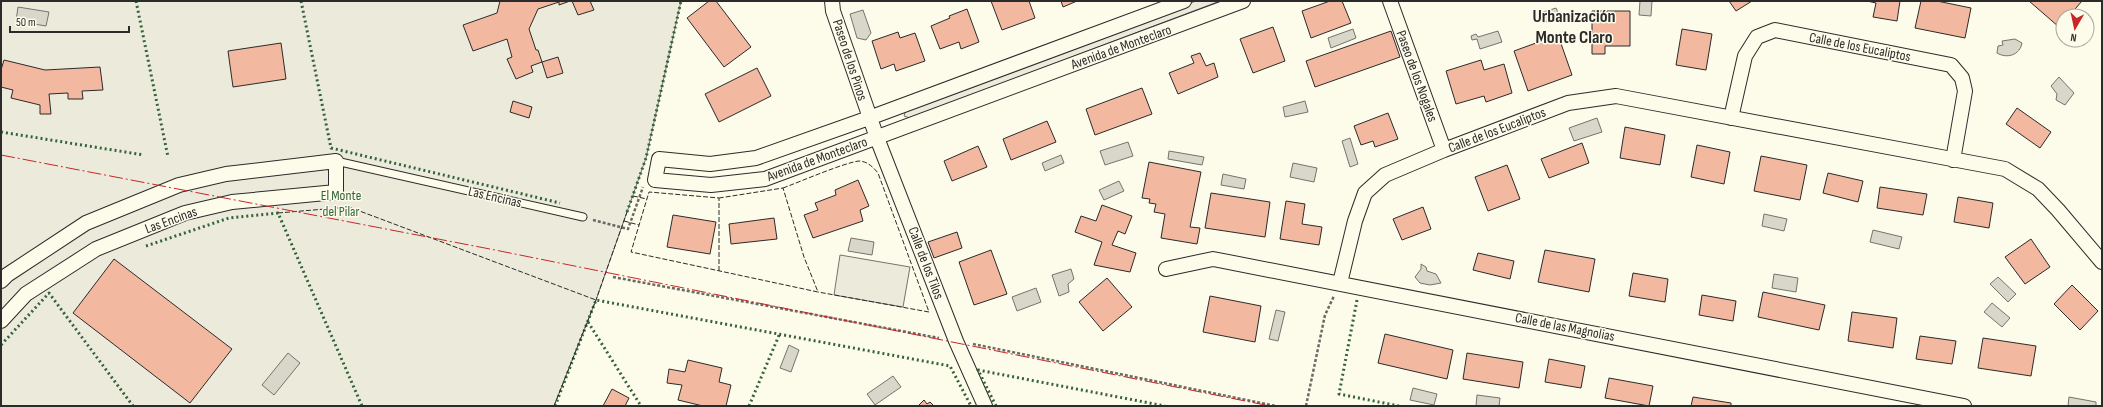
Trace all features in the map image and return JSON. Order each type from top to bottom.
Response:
[{"type":"street","name":"Paseo de los Pinos","points":[[832,1],[869,118]]},
{"type":"street","name":"Avenida de Monteclaro","points":[[1184,1],[869,118],[756,158],[710,164],[659,158],[654,180],[710,185],[765,179],[1243,1]]},
{"type":"street","name":"Paseo de los Nogales","points":[[1390,1],[1444,150]]},
{"type":"street","name":"Calle de los Eucaliptos","points":[[1731,118],[1745,56],[1757,37],[1775,30],[1951,65],[1962,78],[1965,91],[1953,160]]},
{"type":"street","name":"Calle de los Eucaliptos","points":[[1340,283],[1355,221],[1365,193],[1385,175],[1444,150],[1568,103],[1616,96],[2006,169],[2038,189],[2102,262]]},
{"type":"street","name":"Calle de los Tilos","points":[[869,118],[956,341],[984,406]]},
{"type":"street","name":"Las Encinas","points":[[1,282],[7,275],[86,223],[179,185],[226,174],[336,161],[336,192],[232,202],[185,213],[96,249],[26,294],[1,321]]},
{"type":"street","name":"Calle de las Magnolias","points":[[1166,269],[1213,259],[1964,406]]},
{"type":"lane","name":"Las Encinas","points":[[336,161],[583,217]]},
{"type":"path","points":[[583,217],[628,229],[645,180],[654,180]]},
{"type":"path","points":[[1306,406],[1325,315],[1340,283]]},
{"type":"green space","name":"El Monte del Pilar","points":[[1,1],[681,1],[646,158],[596,300],[554,406],[1,406]]},
{"type":"green space","points":[[1196,1],[1220,1],[910,118],[904,116],[906,110]]},
{"type":"green space","points":[[840,255],[910,267],[903,307],[834,295]]},
{"type":"shaded area","points":[[1640,1],[1652,1],[1651,16],[1639,15]]},
{"type":"shaded area","points":[[18,7],[49,12],[46,26],[16,21]]},
{"type":"shaded area","points":[[1556,8],[1560,17],[1543,23],[1540,13]]},
{"type":"shaded area","points":[[863,10],[871,33],[866,40],[857,38],[850,14]]},
{"type":"shaded area","points":[[1353,29],[1356,38],[1331,48],[1328,38]]},
{"type":"shaded area","points":[[1498,31],[1502,42],[1480,49],[1477,39],[1472,40],[1471,36],[1476,34],[1478,37]]},
{"type":"shaded area","points":[[2015,39],[2022,43],[2021,47],[2016,53],[2005,56],[1997,53],[1998,46],[2003,45],[2002,41]]},
{"type":"shaded area","points":[[2059,77],[2074,93],[2065,105],[2056,100],[2057,94],[2051,86]]},
{"type":"shaded area","points":[[1305,101],[1308,112],[1285,117],[1283,107]]},
{"type":"shaded area","points":[[1597,118],[1602,132],[1574,141],[1569,128]]},
{"type":"shaded area","points":[[1350,138],[1358,164],[1350,167],[1342,141]]},
{"type":"shaded area","points":[[1128,142],[1133,156],[1105,165],[1100,151]]},
{"type":"shaded area","points":[[1169,151],[1204,157],[1202,165],[1168,159]]},
{"type":"shaded area","points":[[1061,155],[1064,163],[1045,171],[1042,163]]},
{"type":"shaded area","points":[[1293,163],[1317,168],[1314,182],[1290,177]]},
{"type":"shaded area","points":[[1223,174],[1246,179],[1244,189],[1221,185]]},
{"type":"shaded area","points":[[1119,181],[1124,191],[1104,200],[1099,190]]},
{"type":"shaded area","points":[[1764,214],[1787,219],[1784,231],[1762,226]]},
{"type":"shaded area","points":[[1873,230],[1902,237],[1899,249],[1870,242]]},
{"type":"shaded area","points":[[851,238],[874,242],[872,255],[848,251]]},
{"type":"shaded area","points":[[1421,264],[1426,267],[1427,271],[1436,274],[1441,283],[1430,285],[1420,283],[1415,277],[1421,269]]},
{"type":"shaded area","points":[[1071,269],[1074,279],[1068,284],[1069,292],[1059,296],[1052,275]]},
{"type":"shaded area","points":[[1774,274],[1798,278],[1796,292],[1772,288]]},
{"type":"shaded area","points":[[1998,277],[2016,294],[2008,302],[1990,284]]},
{"type":"shaded area","points":[[1036,288],[1041,302],[1017,311],[1012,297]]},
{"type":"shaded area","points":[[1992,303],[2010,318],[2002,327],[1984,312]]},
{"type":"shaded area","points":[[1276,310],[1285,312],[1278,341],[1269,339]]},
{"type":"shaded area","points":[[789,345],[799,350],[791,372],[780,368]]},
{"type":"shaded area","points":[[288,353],[300,363],[274,395],[262,385]]},
{"type":"shaded area","points":[[893,376],[901,387],[875,405],[867,394]]},
{"type":"shaded area","points":[[1413,388],[1437,394],[1434,405],[1410,400]]},
{"type":"shaded area","points":[[1477,395],[1500,398],[1499,406],[1476,406]]},
{"type":"shaded area","points":[[2069,397],[2096,402],[2096,406],[2068,406]]},
{"type":"building","points":[[500,1],[570,1],[559,5],[559,2],[538,9],[529,29],[542,62],[531,66],[533,72],[516,79],[507,59],[512,57],[507,39],[473,51],[463,25],[497,13]]},
{"type":"building","points":[[572,1],[590,1],[594,10],[578,15]]},
{"type":"building","points":[[709,1],[716,1],[751,47],[724,67],[687,18]]},
{"type":"building","points":[[991,1],[1029,1],[1035,18],[1002,30]]},
{"type":"building","points":[[1061,1],[1077,1],[1063,7]]},
{"type":"building","points":[[1330,1],[1342,1],[1351,23],[1311,38],[1302,11]]},
{"type":"building","points":[[1729,1],[1752,1],[1736,11]]},
{"type":"building","points":[[1867,1],[1900,1],[1897,21],[1873,17],[1876,3]]},
{"type":"building","points":[[1921,1],[1937,1],[1971,8],[1965,38],[1915,28]]},
{"type":"building","points":[[2029,1],[2082,1],[2076,8],[2055,8],[2055,24]]},
{"type":"building","points":[[967,9],[979,42],[961,49],[959,42],[940,49],[931,26],[950,18],[949,16]]},
{"type":"building","points":[[1592,11],[1630,11],[1630,46],[1605,46],[1605,54],[1592,54]]},
{"type":"building","points":[[1273,27],[1285,61],[1253,73],[1240,39]]},
{"type":"building","points":[[1682,29],[1712,34],[1706,70],[1676,65]]},
{"type":"building","points":[[1391,31],[1400,57],[1315,87],[1306,61]]},
{"type":"building","points":[[898,32],[900,38],[915,33],[925,61],[896,71],[894,64],[881,69],[872,41]]},
{"type":"building","points":[[1558,35],[1572,75],[1528,91],[1514,51]]},
{"type":"building","points":[[281,43],[286,79],[233,87],[228,51]]},
{"type":"building","points":[[1200,53],[1206,66],[1214,63],[1218,77],[1178,94],[1169,73],[1194,63],[1191,56]]},
{"type":"building","points":[[558,57],[563,73],[547,78],[542,62]]},
{"type":"building","points":[[4,60],[45,70],[100,67],[103,90],[82,91],[83,99],[68,99],[68,93],[49,94],[51,114],[40,114],[40,105],[11,98],[13,90],[1,87],[1,70]]},
{"type":"building","points":[[1481,60],[1484,70],[1504,64],[1512,93],[1486,102],[1484,96],[1456,104],[1446,71]]},
{"type":"building","points":[[757,68],[771,96],[719,122],[705,94]]},
{"type":"building","points":[[1142,88],[1152,114],[1095,135],[1086,109]]},
{"type":"building","points":[[513,101],[532,107],[529,118],[510,112]]},
{"type":"building","points":[[2017,108],[2051,132],[2040,148],[2006,124]]},
{"type":"building","points":[[1388,113],[1398,139],[1375,147],[1373,141],[1361,145],[1354,126]]},
{"type":"building","points":[[1047,121],[1056,142],[1011,160],[1003,139]]},
{"type":"building","points":[[1625,127],[1665,135],[1660,165],[1620,158]]},
{"type":"building","points":[[1582,143],[1589,163],[1549,178],[1541,159]]},
{"type":"building","points":[[1697,145],[1730,152],[1724,184],[1691,177]]},
{"type":"building","points":[[978,146],[987,167],[952,181],[944,161]]},
{"type":"building","points":[[1761,156],[1807,165],[1800,200],[1754,191]]},
{"type":"building","points":[[1149,162],[1201,172],[1190,227],[1200,228],[1197,244],[1161,238],[1165,214],[1154,212],[1156,204],[1149,203],[1150,199],[1142,198]]},
{"type":"building","points":[[1507,165],[1520,199],[1488,211],[1475,177]]},
{"type":"building","points":[[1828,173],[1863,181],[1858,202],[1823,193]]},
{"type":"building","points":[[858,180],[869,206],[860,210],[863,221],[813,238],[804,215],[818,210],[815,203],[836,195],[835,190]]},
{"type":"building","points":[[1880,187],[1927,194],[1923,215],[1877,208]]},
{"type":"building","points":[[1211,193],[1270,202],[1265,237],[1205,228]]},
{"type":"building","points":[[1958,197],[1993,203],[1989,228],[1954,222]]},
{"type":"building","points":[[1286,201],[1305,204],[1302,224],[1322,227],[1319,245],[1280,239]]},
{"type":"building","points":[[1102,205],[1132,216],[1125,234],[1118,231],[1112,245],[1136,253],[1130,272],[1094,265],[1102,242],[1075,232],[1081,216],[1096,221]]},
{"type":"building","points":[[1423,207],[1431,229],[1402,240],[1393,219]]},
{"type":"building","points":[[673,215],[716,222],[710,254],[667,247]]},
{"type":"building","points":[[774,218],[777,239],[731,244],[729,224]]},
{"type":"building","points":[[957,232],[962,248],[934,258],[928,242]]},
{"type":"building","points":[[2031,239],[2050,267],[2025,284],[2005,257]]},
{"type":"building","points":[[991,250],[1007,294],[974,305],[959,262]]},
{"type":"building","points":[[1545,250],[1595,259],[1589,292],[1538,282]]},
{"type":"building","points":[[1478,253],[1514,261],[1510,279],[1473,270]]},
{"type":"building","points":[[114,259],[232,349],[190,403],[73,313]]},
{"type":"building","points":[[1633,273],[1668,279],[1665,302],[1629,296]]},
{"type":"building","points":[[1107,278],[1132,307],[1103,331],[1079,302]]},
{"type":"building","points":[[2072,285],[2098,311],[2080,330],[2054,304]]},
{"type":"building","points":[[1763,292],[1825,305],[1819,330],[1758,317]]},
{"type":"building","points":[[1702,295],[1736,301],[1733,321],[1699,315]]},
{"type":"building","points":[[1210,296],[1261,306],[1255,342],[1203,332]]},
{"type":"building","points":[[1852,312],[1897,318],[1893,348],[1848,341]]},
{"type":"building","points":[[1385,334],[1453,350],[1447,379],[1378,363]]},
{"type":"building","points":[[1920,336],[1956,341],[1952,364],[1916,359]]},
{"type":"building","points":[[1983,338],[2036,346],[2031,376],[1978,368]]},
{"type":"building","points":[[1467,353],[1523,362],[1519,388],[1463,379]]},
{"type":"building","points":[[1549,359],[1585,366],[1581,388],[1545,382]]},
{"type":"building","points":[[688,360],[722,368],[719,382],[731,385],[726,406],[703,406],[678,400],[682,385],[667,383],[669,369],[685,372]]},
{"type":"building","points":[[1609,378],[1653,386],[1649,406],[1605,398]]},
{"type":"building","points":[[612,389],[629,398],[625,406],[603,406]]},
{"type":"building","points":[[1693,397],[1731,403],[1731,406],[1691,406]]},
{"type":"building","points":[[924,400],[927,404],[930,402],[934,406],[918,406]]},
{"type":"hedge","points":[[136,1],[168,157]]},
{"type":"hedge","points":[[301,1],[331,148],[560,203]]},
{"type":"hedge","points":[[627,212],[646,158],[681,1]]},
{"type":"hedge","points":[[1,132],[144,155]]},
{"type":"hedge","points":[[146,246],[229,218],[278,213],[362,406]]},
{"type":"hedge","points":[[1,345],[49,293],[133,406]]},
{"type":"hedge","points":[[555,406],[596,300],[950,366],[971,406]]},
{"type":"hedge","points":[[1357,300],[1339,394],[1399,406]]},
{"type":"hedge","points":[[588,322],[641,406]]},
{"type":"hedge","points":[[749,406],[780,333]]},
{"type":"hedge","points":[[996,406],[978,370],[1165,406]]},
{"type":"fence","points":[[783,188],[834,168],[854,162],[860,161],[872,167],[878,173],[929,312],[818,292]]},
{"type":"fence","points":[[719,198],[783,188],[804,257],[818,292],[631,252],[649,192],[719,198],[719,271]]},
{"type":"fence","points":[[633,196],[647,199]]},
{"type":"fence","points":[[278,213],[349,207],[596,300]]},
{"type":"fence","points":[[554,406],[596,300],[627,212]]},
{"type":"fence","points":[[624,221],[639,225]]},
{"type":"power","points":[[1,155],[490,249],[1270,406]]},
{"type":"district","name":"Urbanización Monte Claro","points":[[1574,26]]}]
